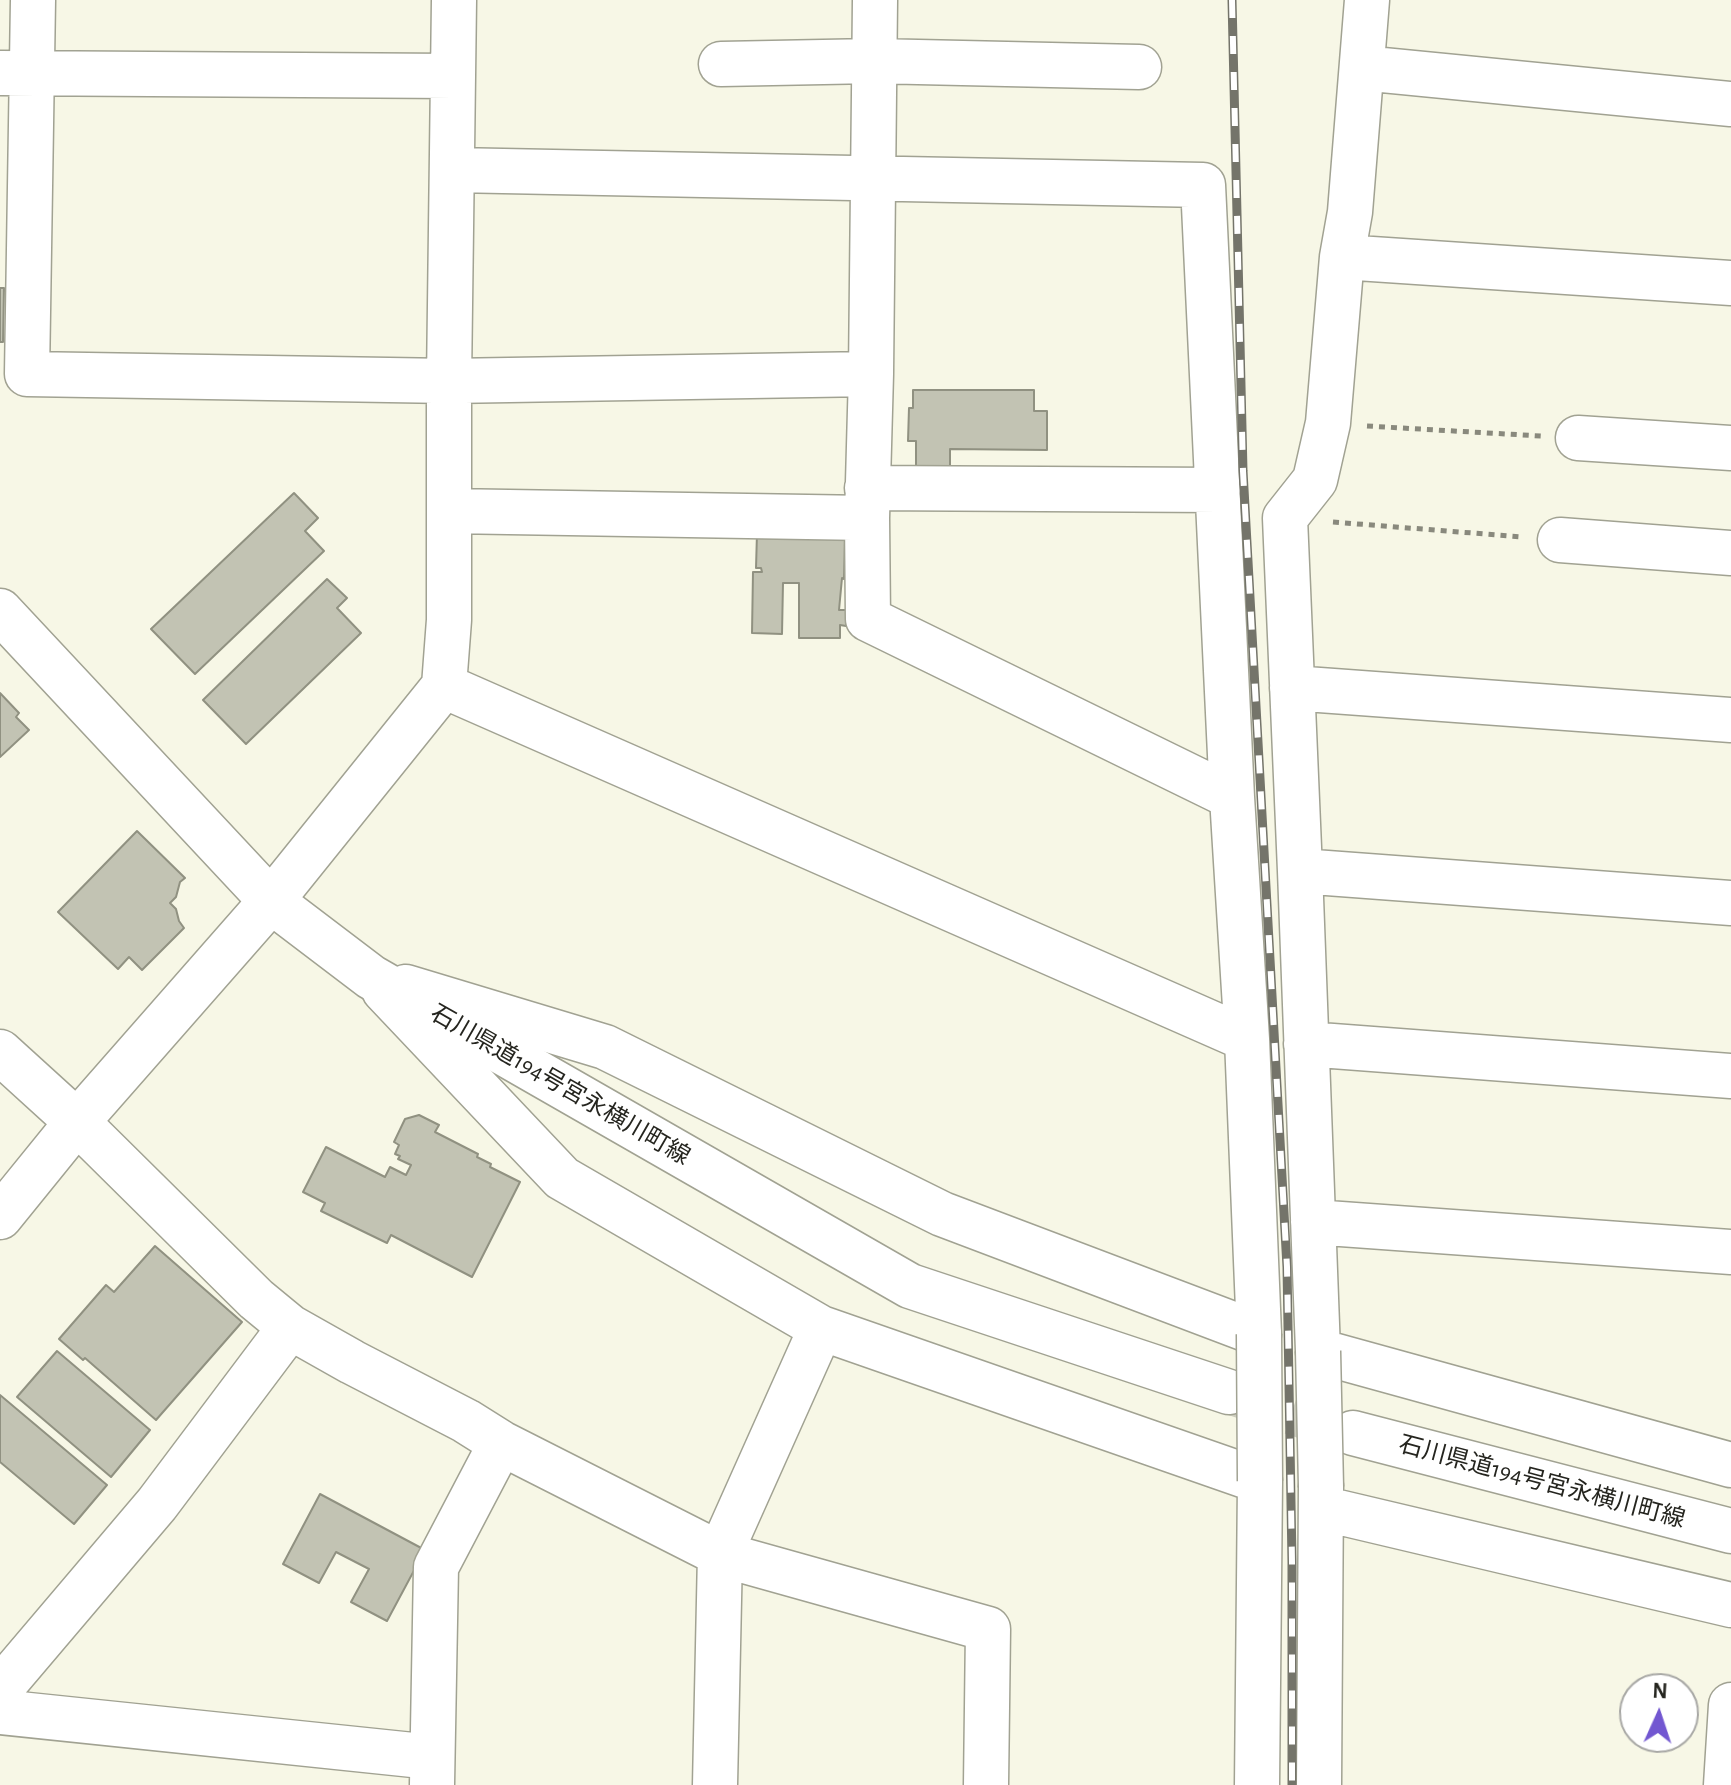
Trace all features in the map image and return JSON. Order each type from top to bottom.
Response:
[{"type":"street","points":[[33,0],[16,74],[27,374],[449,381],[871,374]]},
{"type":"street","points":[[0,1217],[77,1122],[271,901],[444,686],[449,620],[454,0]]},
{"type":"street","points":[[875,0],[868,619],[1232,797]]},
{"type":"street","points":[[1319,1785],[1321,1498],[1318,1351],[1285,518],[1315,480],[1328,423],[1342,257],[1350,212],[1367,0]]},
{"type":"street","points":[[721,64],[874,61],[1139,67]]},
{"type":"street","points":[[1362,68],[1731,104]]},
{"type":"street","points":[[16,74],[453,76]]},
{"type":"street","points":[[453,170],[1203,185],[1259,1334],[1257,1785]]},
{"type":"street","points":[[1342,257],[1731,283]]},
{"type":"street","points":[[1578,438],[1731,448]]},
{"type":"street","points":[[449,511],[867,503],[1218,490]]},
{"type":"street","points":[[1560,540],[1731,553]]},
{"type":"street","name":"石川県道194号宮永横川町線","points":[[0,611],[271,901],[371,977],[910,1286],[1229,1392]]},
{"type":"street","points":[[444,686],[1247,1039]]},
{"type":"street","points":[[1292,688],[1731,720]]},
{"type":"street","points":[[1300,871],[1731,903]]},
{"type":"street","points":[[371,977],[605,1047],[942,1214],[1259,1334]]},
{"type":"street","points":[[371,977],[562,1178],[821,1328],[1260,1481]]},
{"type":"street","points":[[1306,1044],[1731,1076]]},
{"type":"street","points":[[0,1052],[77,1122],[256,1299],[290,1327],[466,1421],[501,1443],[720,1554],[988,1629],[986,1785]]},
{"type":"street","points":[[1313,1222],[1731,1252]]},
{"type":"street","points":[[0,1689],[157,1504],[290,1327]]},
{"type":"street","points":[[715,1785],[720,1554],[821,1328]]},
{"type":"street","points":[[1318,1351],[1731,1465]]},
{"type":"street","name":"石川県道194号宮永横川町線","points":[[1353,1433],[1731,1531]]},
{"type":"street","points":[[0,1712],[432,1771],[436,1567],[501,1443]]},
{"type":"street","points":[[1321,1498],[1731,1605]]},
{"type":"street","points":[[1726,1785],[1731,1705]]},
{"type":"path","points":[[1328,423],[1578,438]]},
{"type":"path","points":[[1285,518],[1560,540]]},
{"type":"building","points":[[0,288],[4,288],[3,342],[0,342]]},
{"type":"building","points":[[913,390],[1034,390],[1034,411],[1047,411],[1047,450],[950,449],[950,467],[916,467],[916,441],[908,441]]},
{"type":"building","points":[[294,493],[318,518],[305,531],[324,551],[195,674],[151,629]]},
{"type":"building","points":[[757,533],[837,534],[837,540],[845,540],[839,610],[847,610],[846,626],[840,625],[840,638],[799,638],[799,583],[783,583],[782,634],[752,633],[753,572],[762,572],[761,568],[756,568]]},
{"type":"building","points":[[327,579],[347,598],[337,608],[361,633],[246,744],[203,700]]},
{"type":"building","points":[[0,693],[19,713],[16,717],[29,730],[0,757]]},
{"type":"building","points":[[137,831],[185,878],[170,903],[184,928],[142,970],[129,957],[118,969],[58,912]]},
{"type":"building","points":[[419,1115],[439,1125],[435,1132],[478,1154],[477,1157],[491,1164],[490,1167],[520,1182],[472,1277],[391,1235],[387,1243],[321,1211],[325,1203],[303,1192],[326,1147],[385,1177],[390,1167],[406,1175],[411,1165],[398,1159],[400,1156],[395,1154],[399,1145],[394,1142],[405,1119]]},
{"type":"building","points":[[155,1246],[242,1322],[156,1420],[59,1339],[106,1285],[114,1292]]},
{"type":"building","points":[[57,1351],[150,1430],[111,1477],[17,1397]]},
{"type":"building","points":[[0,1395],[107,1485],[74,1524],[0,1462]]},
{"type":"building","points":[[320,1494],[425,1550],[387,1621],[351,1602],[369,1569],[336,1552],[319,1583],[283,1564]]},
{"type":"tunnel","points":[[1229,1392],[1353,1433]]},
{"type":"railway","points":[[1232,0],[1243,471],[1287,1267],[1292,1785]]}]
